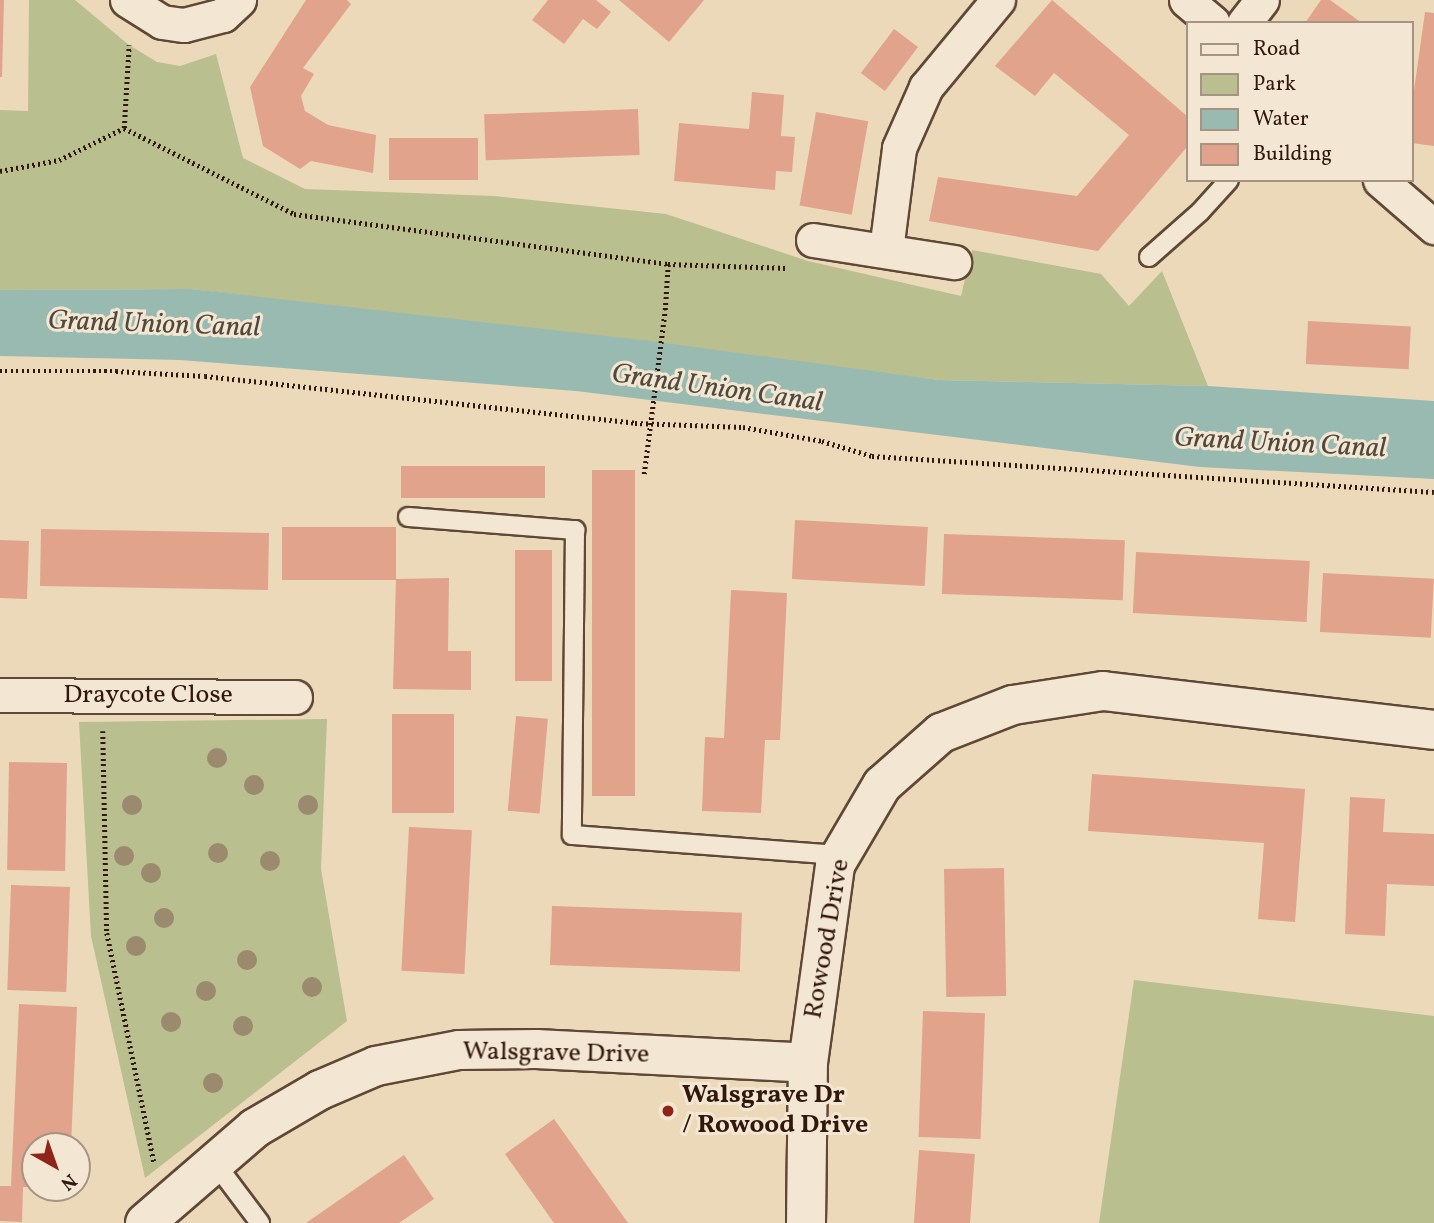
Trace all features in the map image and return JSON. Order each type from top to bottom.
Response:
[{"type":"street","points":[[129,2],[162,22],[184,25],[223,15],[239,0]]},
{"type":"street","points":[[886,250],[899,148],[926,87],[998,0]]},
{"type":"street","points":[[1186,0],[1211,21]]},
{"type":"street","points":[[1246,21],[1262,0]]},
{"type":"street","points":[[1382,182],[1434,227]]},
{"type":"street","points":[[813,240],[954,262]]},
{"type":"street","name":"Rowood Drive","points":[[806,1223],[808,1063],[839,855],[882,785],[941,733],[1013,705],[1104,691],[1434,730]]},
{"type":"street","name":"Draycote Close","points":[[0,695],[295,697]]},
{"type":"street","name":"Walsgrave Drive","points":[[155,1216],[255,1128],[320,1090],[376,1066],[459,1050],[536,1049],[808,1063]]},
{"type":"lane","points":[[1149,257],[1200,212],[1227,182]]},
{"type":"lane","points":[[408,517],[575,530],[572,835],[839,855]]},
{"type":"lane","points":[[215,1163],[260,1223]]},
{"type":"path","points":[[124,128],[129,2]]},
{"type":"path","points":[[0,171],[59,160],[124,128]]},
{"type":"path","points":[[124,128],[294,214],[668,264],[803,268],[813,240]]},
{"type":"path","points":[[644,474],[668,264]]},
{"type":"path","points":[[0,371],[116,371],[205,376],[635,423],[743,427],[822,441],[872,456],[1434,492]]},
{"type":"path","points":[[102,695],[107,933],[155,1216]]},
{"type":"green space","points":[[29,0],[75,0],[129,45],[157,62],[180,66],[216,54],[243,158],[305,189],[494,196],[666,214],[808,261],[961,296],[972,250],[1101,274],[1129,306],[1162,271],[1208,386],[939,380],[191,289],[0,290],[0,110],[28,111]]},
{"type":"green space","points":[[327,719],[321,869],[347,1021],[145,1178],[91,936],[79,722]]},
{"type":"green space","points":[[1134,980],[1434,1016],[1434,1223],[1099,1223]]},
{"type":"water","name":"Grand Union Canal","points":[[191,289],[650,341],[939,380],[1208,386],[1434,401],[1434,479],[1200,467],[576,391],[180,360],[0,356],[0,290]]},
{"type":"building","points":[[0,0],[4,0],[2,77],[0,77]]},
{"type":"building","points":[[306,0],[347,0],[351,4],[303,68],[314,74],[301,96],[305,111],[328,125],[376,135],[373,173],[311,161],[300,169],[263,146],[250,87]]},
{"type":"building","points":[[548,0],[596,0],[611,12],[597,29],[583,19],[564,44],[532,20]]},
{"type":"building","points":[[619,0],[704,0],[669,42]]},
{"type":"building","points":[[1052,0],[1186,115],[1186,148],[1098,251],[929,221],[938,177],[1077,196],[1129,135],[1054,73],[1035,96],[995,66]]},
{"type":"building","points":[[1321,0],[1330,0],[1359,21],[1306,21]]},
{"type":"building","points":[[1425,12],[1434,13],[1434,146],[1413,143],[1413,98]]},
{"type":"building","points":[[894,29],[918,47],[885,91],[861,73]]},
{"type":"building","points":[[752,92],[784,95],[781,136],[795,137],[792,172],[776,171],[775,190],[674,181],[679,123],[749,129]]},
{"type":"building","points":[[638,109],[640,155],[486,160],[484,114]]},
{"type":"building","points":[[816,112],[868,121],[852,215],[800,206]]},
{"type":"building","points":[[389,138],[478,138],[478,180],[389,180]]},
{"type":"building","points":[[1308,321],[1411,326],[1409,369],[1306,364]]},
{"type":"building","points":[[401,466],[545,466],[545,498],[401,498]]},
{"type":"building","points":[[592,470],[635,470],[635,796],[592,796]]},
{"type":"building","points":[[795,520],[928,527],[925,586],[792,579]]},
{"type":"building","points":[[282,527],[396,527],[396,580],[282,580]]},
{"type":"building","points":[[41,529],[269,533],[268,590],[40,586]]},
{"type":"building","points":[[944,534],[1125,540],[1123,600],[942,594]]},
{"type":"building","points":[[0,540],[29,541],[27,599],[0,598]]},
{"type":"building","points":[[515,550],[552,550],[552,681],[515,681]]},
{"type":"building","points":[[1136,552],[1310,561],[1307,622],[1133,613]]},
{"type":"building","points":[[1323,573],[1434,579],[1431,638],[1320,632]]},
{"type":"building","points":[[449,578],[448,651],[471,651],[471,690],[393,689],[396,579]]},
{"type":"building","points":[[731,590],[787,593],[780,740],[765,740],[761,813],[702,811],[705,737],[724,738]]},
{"type":"building","points":[[392,714],[454,714],[454,813],[392,813]]},
{"type":"building","points":[[516,716],[548,719],[540,813],[508,811]]},
{"type":"building","points":[[9,762],[67,763],[65,871],[7,870]]},
{"type":"building","points":[[1092,774],[1305,789],[1295,922],[1258,919],[1264,843],[1088,831]]},
{"type":"building","points":[[1350,797],[1385,799],[1383,832],[1434,834],[1434,886],[1387,884],[1385,936],[1345,934]]},
{"type":"building","points":[[409,827],[472,830],[464,974],[401,971]]},
{"type":"building","points":[[1004,868],[1006,996],[946,997],[944,869]]},
{"type":"building","points":[[11,885],[70,887],[66,992],[7,990]]},
{"type":"building","points":[[552,906],[742,913],[740,972],[550,965]]},
{"type":"building","points":[[19,1004],[77,1007],[72,1132],[21,1132],[22,1222],[0,1221],[0,1186],[11,1186]]},
{"type":"building","points":[[923,1011],[985,1013],[981,1139],[919,1137]]},
{"type":"building","points":[[554,1119],[628,1223],[554,1223],[505,1154]]},
{"type":"building","points":[[919,1150],[975,1154],[970,1223],[914,1223]]},
{"type":"building","points":[[404,1155],[434,1199],[399,1223],[306,1223]]},
{"type":"place","name":"Walsgrave Dr / Rowood Drive","points":[[668,1111]]}]
